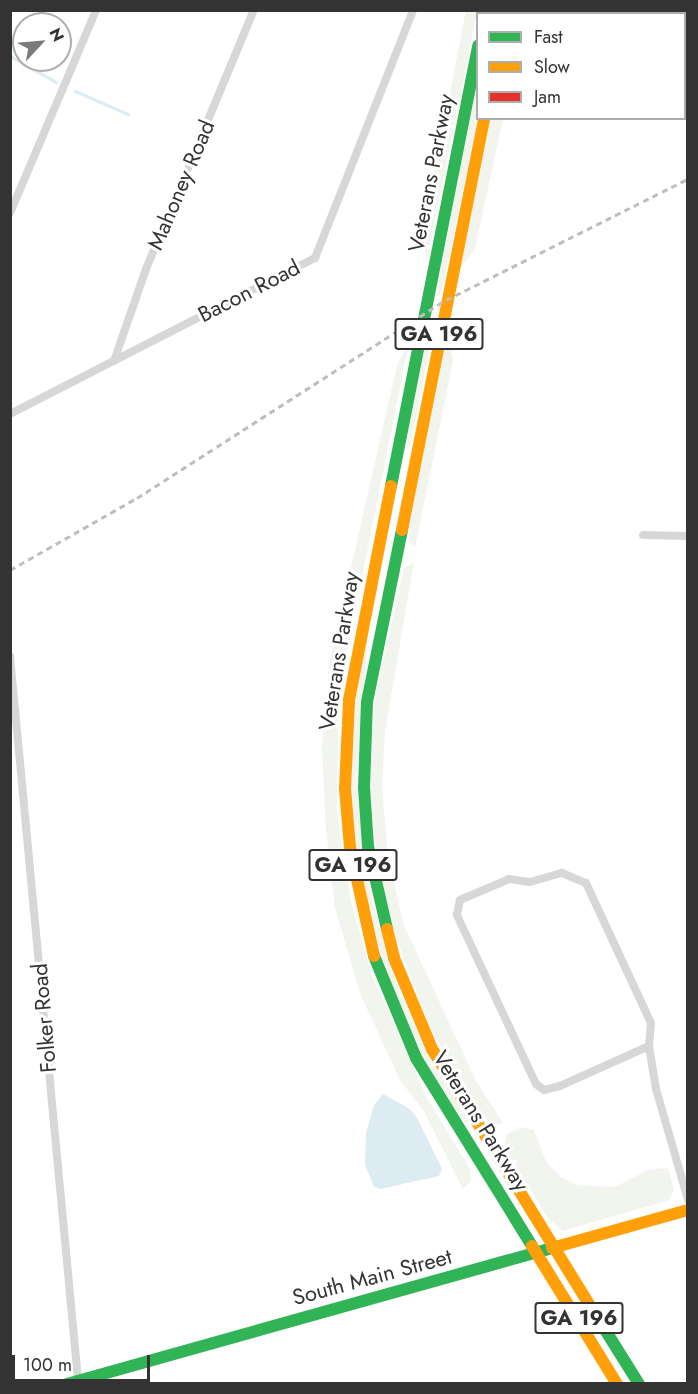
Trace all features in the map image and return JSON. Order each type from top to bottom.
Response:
[{"type":"main road","name":"Veterans Parkway","points":[[476,51],[358,645],[346,729],[346,799],[360,907],[394,1011],[442,1103],[540,1253],[617,1383]]},
{"type":"main road","name":"Veterans Parkway","points":[[484,120],[376,648],[365,730],[365,817],[378,903],[411,1004],[458,1094],[558,1248],[639,1383]]},
{"type":"main road","name":"South Main Street","points":[[73,1382],[687,1210]]},
{"type":"street","points":[[10,213],[96,10]]},
{"type":"street","name":"Mahoney Road","points":[[114,361],[146,269],[254,10]]},
{"type":"street","name":"Bacon Road","points":[[10,414],[315,258],[413,10]]},
{"type":"street","points":[[643,535],[687,536]]},
{"type":"street","name":"Folker Road","points":[[10,656],[73,1382]]},
{"type":"street","points":[[649,1046],[560,1086],[544,1090],[536,1084],[457,915],[457,906],[466,896],[509,879],[530,882],[562,873],[586,883],[651,1023],[649,1046],[656,1089],[687,1200]]},
{"type":"shaded area","points":[[466,10],[477,11],[427,260],[422,237]]},
{"type":"shaded area","points":[[476,78],[478,120],[441,294],[436,297]]},
{"type":"shaded area","points":[[491,120],[503,120],[475,249],[460,268]]},
{"type":"shaded area","points":[[433,315],[436,316],[410,447],[407,447],[409,418]]},
{"type":"shaded area","points":[[448,334],[453,361],[415,548],[409,540],[411,517]]},
{"type":"shaded area","points":[[409,343],[344,667],[338,719],[337,814],[350,898],[371,973],[427,1098],[470,1169],[471,1181],[463,1189],[423,1110],[400,1080],[361,996],[335,908],[326,830],[322,747],[330,660],[397,365]]},
{"type":"shaded area","points":[[414,562],[385,731],[382,787],[388,855],[403,923],[476,1081],[503,1123],[497,1125],[489,1122],[473,1103],[431,1030],[392,927],[377,857],[370,788],[375,696],[404,568]]},
{"type":"shaded area","points":[[363,646],[367,647],[356,780],[368,886],[399,991],[433,1063],[469,1121],[466,1124],[442,1091],[412,1038],[376,947],[355,847],[351,802],[352,723]]},
{"type":"shaded area","points":[[383,1094],[410,1109],[417,1118],[442,1169],[439,1176],[381,1189],[374,1187],[365,1165],[366,1133],[374,1105]]},
{"type":"shaded area","points":[[520,1128],[533,1129],[547,1163],[562,1178],[578,1185],[615,1187],[647,1170],[668,1168],[674,1190],[669,1200],[562,1231],[548,1218],[509,1156],[505,1142],[507,1134]]},
{"type":"waterway","points":[[10,56],[56,82]]},
{"type":"waterway","points":[[75,91],[128,114]]},
{"type":"railway","points":[[10,570],[137,498],[446,300],[688,179]]},
{"type":"traffic: fast","points":[[391,486],[476,56]]},
{"type":"traffic: fast","points":[[387,929],[368,846],[364,788],[367,702],[402,530]]},
{"type":"traffic: fast","points":[[374,956],[416,1058],[532,1246]]},
{"type":"traffic: fast","points":[[67,1384],[552,1248]]},
{"type":"traffic: fast","points":[[594,1312],[639,1384]]},
{"type":"traffic: slow","points":[[402,530],[484,120]]},
{"type":"traffic: slow","points":[[374,956],[350,848],[345,789],[349,700],[391,486]]},
{"type":"traffic: slow","points":[[387,929],[394,958],[432,1049],[594,1312]]},
{"type":"traffic: slow","points":[[552,1248],[688,1210]]},
{"type":"traffic: slow","points":[[532,1246],[617,1384]]}]
